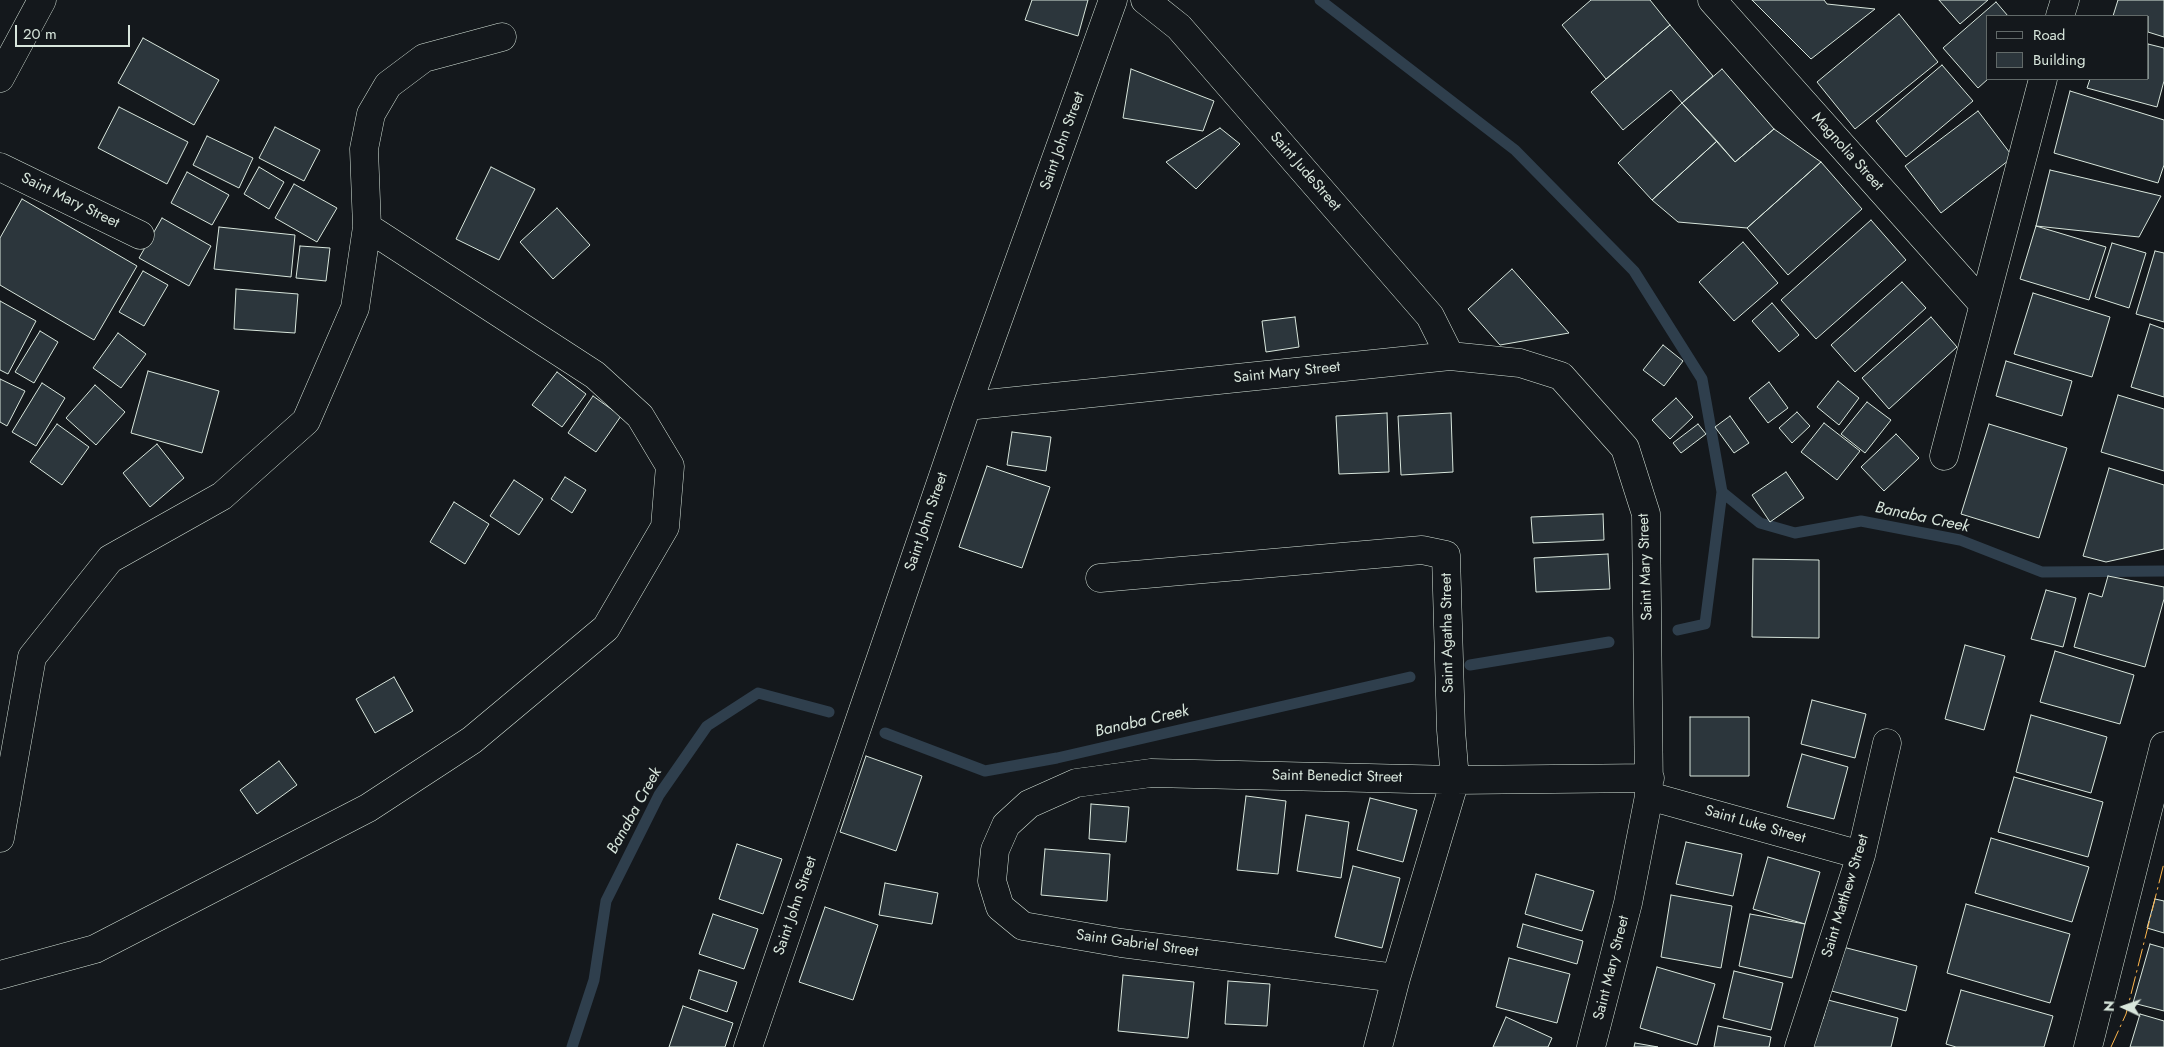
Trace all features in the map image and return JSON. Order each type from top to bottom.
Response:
[{"type":"street","points":[[0,78],[42,0]]},
{"type":"street","name":"Saint John Street","points":[[748,1047],[967,406],[1113,0]]},
{"type":"street","name":"Saint JudeStreet","points":[[1145,0],[1179,27],[1430,316],[1450,356]]},
{"type":"street","name":"Magnolia Street","points":[[1712,0],[1983,304]]},
{"type":"street","points":[[2060,15],[2064,0]]},
{"type":"street","points":[[0,838],[32,657],[110,559],[222,496],[306,421],[355,308],[367,227],[364,149],[371,114],[388,85],[424,58],[502,37]]},
{"type":"street","points":[[1944,456],[2043,80]]},
{"type":"street","name":"Saint Mary Street","points":[[0,167],[140,235]]},
{"type":"street","points":[[0,975],[95,949],[368,808],[472,740],[606,628],[665,527],[670,466],[640,416],[595,375],[367,227]]},
{"type":"street","name":"Saint Mary Street","points":[[967,406],[1450,356],[1520,363],[1560,376],[1624,448],[1646,514],[1650,787],[1628,903],[1591,1047]]},
{"type":"street","name":"Saint Agatha Street","points":[[1100,578],[1422,550],[1446,555],[1451,730],[1455,780],[1396,978],[1378,1047]]},
{"type":"street","name":"Saint Matthew Street","points":[[1799,1047],[1861,855],[1887,743]]},
{"type":"street","points":[[2088,1047],[2164,746]]},
{"type":"street","name":"Saint Benedict Street","points":[[1029,804],[1076,783],[1151,773],[1455,780],[1650,787]]},
{"type":"street","name":"Saint Luke Street","points":[[1650,787],[1861,855]]},
{"type":"street","name":"Saint Gabriel Street","points":[[1029,804],[1006,825],[995,850],[992,881],[1000,907],[1023,926],[1131,944],[1396,978]]},
{"type":"building","points":[[1032,0],[1088,0],[1078,36],[1025,20]]},
{"type":"building","points":[[1591,0],[1650,0],[1670,25],[1606,79],[1562,25]]},
{"type":"building","points":[[1752,0],[1824,0],[1827,4],[1875,9],[1811,59]]},
{"type":"building","points":[[1939,0],[1988,0],[1960,24]]},
{"type":"building","points":[[2118,0],[2164,0],[2164,37],[2149,32],[2149,15],[2113,15]]},
{"type":"building","points":[[1996,2],[2007,15],[1986,15],[1987,80],[1978,88],[1943,48]]},
{"type":"building","points":[[1899,14],[1938,62],[1855,129],[1817,82]]},
{"type":"building","points":[[1670,25],[1713,76],[1682,103],[1671,90],[1623,130],[1591,92]]},
{"type":"building","points":[[143,38],[219,80],[194,125],[118,83]]},
{"type":"building","points":[[2149,44],[2164,48],[2164,81],[2157,107],[2087,88],[2090,80],[2149,80]]},
{"type":"building","points":[[1942,65],[1973,101],[1906,157],[1876,121]]},
{"type":"building","points":[[1131,69],[1214,101],[1203,131],[1123,118]]},
{"type":"building","points":[[1722,69],[1774,129],[1735,162],[1682,103]]},
{"type":"building","points":[[2070,91],[2164,120],[2164,165],[2158,183],[2054,153]]},
{"type":"building","points":[[1682,103],[1717,141],[1652,200],[1618,163]]},
{"type":"building","points":[[119,107],[188,142],[167,184],[98,148]]},
{"type":"building","points":[[1978,111],[2013,157],[1941,213],[1905,166]]},
{"type":"building","points":[[275,127],[320,150],[304,181],[259,158]]},
{"type":"building","points":[[1220,128],[1240,144],[1196,189],[1166,162]]},
{"type":"building","points":[[1774,129],[1821,162],[1747,228],[1678,222],[1652,200],[1717,141],[1735,162]]},
{"type":"building","points":[[207,136],[253,158],[239,188],[193,165]]},
{"type":"building","points":[[1821,162],[1862,209],[1788,275],[1747,228]]},
{"type":"building","points":[[259,167],[284,182],[269,209],[244,194]]},
{"type":"building","points":[[491,167],[535,189],[499,260],[456,239]]},
{"type":"building","points":[[2050,170],[2161,196],[2139,237],[2036,226]]},
{"type":"building","points":[[187,172],[229,195],[212,225],[171,203]]},
{"type":"building","points":[[294,184],[337,208],[317,242],[275,218]]},
{"type":"building","points":[[22,199],[137,266],[94,340],[0,285],[0,238]]},
{"type":"building","points":[[557,208],[590,245],[553,279],[520,242]]},
{"type":"building","points":[[162,218],[211,246],[189,286],[139,258]]},
{"type":"building","points":[[1871,220],[1906,260],[1816,339],[1781,300]]},
{"type":"building","points":[[2036,226],[2106,247],[2089,300],[2020,279]]},
{"type":"building","points":[[219,227],[295,235],[291,277],[214,269]]},
{"type":"building","points":[[1743,242],[1778,283],[1734,321],[1699,282]]},
{"type":"building","points":[[2112,243],[2146,253],[2129,308],[2095,297]]},
{"type":"building","points":[[300,246],[330,248],[326,281],[296,278]]},
{"type":"building","points":[[2155,251],[2164,253],[2164,322],[2136,314]]},
{"type":"building","points":[[1512,269],[1569,333],[1500,345],[1468,309]]},
{"type":"building","points":[[143,271],[168,285],[144,326],[119,312]]},
{"type":"building","points":[[1902,282],[1926,308],[1855,372],[1831,345]]},
{"type":"building","points":[[236,289],[298,294],[295,333],[234,329]]},
{"type":"building","points":[[2033,293],[2110,317],[2092,377],[2014,354]]},
{"type":"building","points":[[0,301],[36,321],[8,374],[0,370]]},
{"type":"building","points":[[1772,303],[1799,335],[1779,352],[1752,321]]},
{"type":"building","points":[[1295,317],[1299,347],[1266,352],[1262,321]]},
{"type":"building","points":[[1931,317],[1957,347],[1889,409],[1862,378]]},
{"type":"building","points":[[2150,324],[2164,329],[2164,397],[2131,387]]},
{"type":"building","points":[[40,331],[58,342],[34,383],[15,372]]},
{"type":"building","points":[[118,333],[146,354],[121,388],[93,368]]},
{"type":"building","points":[[1663,345],[1683,361],[1664,386],[1643,370]]},
{"type":"building","points":[[2006,361],[2072,381],[2062,416],[1996,396]]},
{"type":"building","points":[[148,371],[219,391],[202,453],[131,433]]},
{"type":"building","points":[[557,372],[586,394],[562,427],[532,405]]},
{"type":"building","points":[[0,379],[25,391],[7,426],[0,422]]},
{"type":"building","points":[[1838,381],[1859,398],[1839,425],[1817,407]]},
{"type":"building","points":[[1769,382],[1788,408],[1768,423],[1749,398]]},
{"type":"building","points":[[42,383],[65,398],[36,446],[12,432]]},
{"type":"building","points":[[95,385],[125,412],[96,445],[66,418]]},
{"type":"building","points":[[2118,395],[2164,409],[2164,471],[2101,452]]},
{"type":"building","points":[[593,396],[621,416],[596,452],[568,433]]},
{"type":"building","points":[[1676,398],[1693,417],[1670,439],[1652,420]]},
{"type":"building","points":[[1867,402],[1891,420],[1865,453],[1841,434]]},
{"type":"building","points":[[1797,412],[1810,426],[1792,443],[1779,428]]},
{"type":"building","points":[[1387,413],[1389,472],[1339,474],[1336,416]]},
{"type":"building","points":[[1451,413],[1453,472],[1401,475],[1398,416]]},
{"type":"building","points":[[1730,416],[1749,443],[1734,453],[1715,427]]},
{"type":"building","points":[[1824,423],[1860,451],[1837,480],[1801,452]]},
{"type":"building","points":[[57,424],[89,447],[62,485],[30,462]]},
{"type":"building","points":[[1698,424],[1706,434],[1681,453],[1673,443]]},
{"type":"building","points":[[1989,424],[2067,448],[2039,538],[1961,514]]},
{"type":"building","points":[[1012,432],[1051,437],[1046,471],[1007,465]]},
{"type":"building","points":[[1896,434],[1919,458],[1884,491],[1861,467]]},
{"type":"building","points":[[157,444],[184,478],[150,507],[123,473]]},
{"type":"building","points":[[987,466],[1050,487],[1022,568],[959,547]]},
{"type":"building","points":[[2109,468],[2164,485],[2164,549],[2106,562],[2083,556]]},
{"type":"building","points":[[1786,472],[1804,498],[1770,522],[1752,495]]},
{"type":"building","points":[[565,477],[586,490],[572,513],[551,499]]},
{"type":"building","points":[[514,480],[543,499],[519,535],[490,516]]},
{"type":"building","points":[[454,502],[489,524],[465,564],[430,542]]},
{"type":"building","points":[[1603,514],[1604,540],[1533,543],[1531,517]]},
{"type":"building","points":[[1608,554],[1610,589],[1536,592],[1534,558]]},
{"type":"building","points":[[1753,559],[1819,560],[1819,638],[1752,637]]},
{"type":"building","points":[[2108,576],[2164,587],[2164,599],[2145,667],[2074,647],[2089,593],[2102,597]]},
{"type":"building","points":[[2046,590],[2076,598],[2063,647],[2031,639]]},
{"type":"building","points":[[1965,645],[2005,656],[1984,730],[1945,719]]},
{"type":"building","points":[[2055,651],[2134,675],[2120,724],[2040,702]]},
{"type":"building","points":[[394,677],[413,711],[375,733],[356,699]]},
{"type":"building","points":[[1812,700],[1866,714],[1855,758],[1801,744]]},
{"type":"building","points":[[2031,715],[2107,737],[2091,793],[2016,772]]},
{"type":"building","points":[[1690,717],[1749,717],[1749,776],[1690,776]]},
{"type":"building","points":[[1802,754],[1848,767],[1834,819],[1787,807]]},
{"type":"building","points":[[866,756],[922,776],[896,851],[840,832]]},
{"type":"building","points":[[279,761],[297,785],[257,814],[240,790]]},
{"type":"building","points":[[2014,777],[2103,802],[2088,857],[1998,832]]},
{"type":"building","points":[[1246,796],[1286,801],[1278,874],[1237,870]]},
{"type":"building","points":[[1370,798],[1417,810],[1403,862],[1357,850]]},
{"type":"building","points":[[1091,804],[1129,807],[1126,842],[1089,839]]},
{"type":"building","points":[[1306,815],[1349,822],[1341,878],[1297,871]]},
{"type":"building","points":[[1991,838],[2089,867],[2072,922],[1975,893]]},
{"type":"building","points":[[1686,842],[1742,854],[1733,896],[1676,884]]},
{"type":"building","points":[[737,844],[782,859],[763,914],[719,899]]},
{"type":"building","points":[[1045,849],[1110,854],[1107,901],[1041,895]]},
{"type":"building","points":[[1768,857],[1820,872],[1805,924],[1753,909]]},
{"type":"building","points":[[1353,866],[1400,878],[1382,948],[1335,937]]},
{"type":"building","points":[[1536,874],[1594,891],[1582,931],[1525,914]]},
{"type":"building","points":[[885,883],[938,893],[932,924],[879,915]]},
{"type":"building","points":[[1671,895],[1732,906],[1721,968],[1661,957]]},
{"type":"building","points":[[2155,899],[2164,901],[2164,933],[2147,928]]},
{"type":"building","points":[[1966,904],[2070,934],[2050,1003],[1947,973]]},
{"type":"building","points":[[825,907],[878,925],[853,1000],[799,982]]},
{"type":"building","points":[[713,914],[758,929],[744,969],[699,954]]},
{"type":"building","points":[[1750,914],[1805,924],[1792,978],[1739,966]]},
{"type":"building","points":[[1523,924],[1583,941],[1577,964],[1517,947]]},
{"type":"building","points":[[2150,944],[2164,948],[2164,1011],[2133,1003]]},
{"type":"building","points":[[1839,946],[1917,966],[1906,1011],[1828,990]]},
{"type":"building","points":[[1509,958],[1570,974],[1557,1023],[1496,1007]]},
{"type":"building","points":[[1657,967],[1715,984],[1697,1045],[1640,1028]]},
{"type":"building","points":[[699,970],[737,982],[727,1012],[690,999]]},
{"type":"building","points":[[1734,971],[1783,983],[1771,1030],[1723,1018]]},
{"type":"building","points":[[1123,975],[1194,982],[1188,1038],[1118,1031]]},
{"type":"building","points":[[1228,981],[1270,984],[1267,1026],[1225,1024]]},
{"type":"building","points":[[1961,990],[2053,1016],[2044,1047],[1956,1047],[1946,1044]]},
{"type":"building","points":[[1828,1000],[1898,1018],[1891,1047],[1804,1047],[1812,1016],[1823,1019]]},
{"type":"building","points":[[683,1006],[733,1023],[725,1047],[669,1047]]},
{"type":"building","points":[[2140,1014],[2164,1021],[2164,1047],[2130,1047]]},
{"type":"building","points":[[1506,1017],[1552,1038],[1548,1047],[1493,1047]]},
{"type":"building","points":[[1718,1026],[1771,1037],[1769,1047],[1714,1047]]},
{"type":"building","points":[[1635,1043],[1658,1047],[1634,1047]]},
{"type":"waterway","points":[[1320,0],[1515,150],[1634,271],[1702,379],[1722,492]]},
{"type":"waterway","name":"Banaba Creek","points":[[1678,630],[1705,624],[1722,492],[1760,523],[1795,533],[1861,521],[1960,540],[2042,572],[2164,571]]},
{"type":"waterway","name":"Banaba Creek","points":[[1470,665],[1609,642]]},
{"type":"waterway","name":"Banaba Creek","points":[[885,733],[985,771],[1057,758],[1410,677]]},
{"type":"waterway","name":"Banaba Creek","points":[[572,1047],[594,980],[606,901],[659,795],[707,726],[758,693],[829,712]]},
{"type":"power","points":[[2111,1047],[2126,1014],[2164,863]]}]
